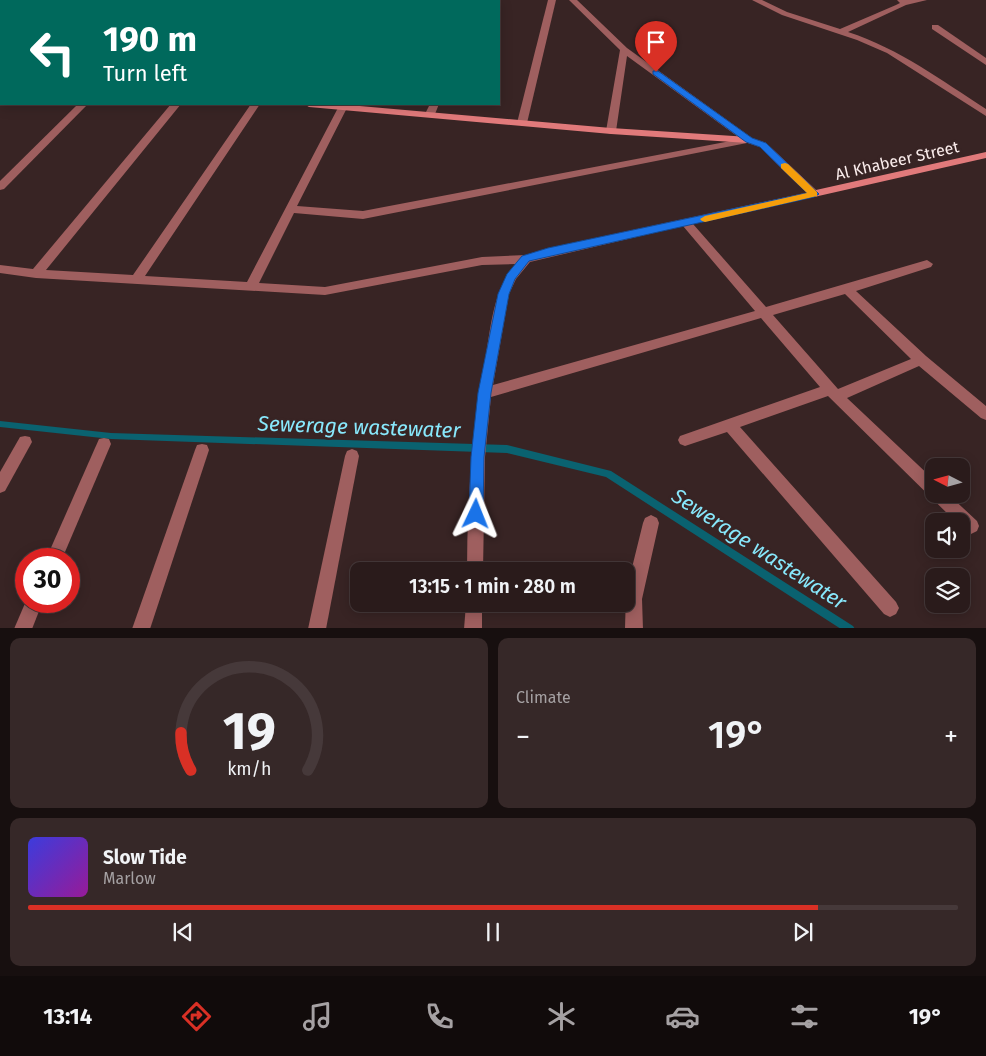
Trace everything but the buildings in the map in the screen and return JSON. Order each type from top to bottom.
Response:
[{"type":"street","points":[[522,123],[552,0]]},
{"type":"street","points":[[573,0],[624,50],[749,140]]},
{"type":"street","points":[[756,0],[778,11],[841,32],[893,53],[986,113]]},
{"type":"street","points":[[841,32],[899,7],[902,2],[923,0]]},
{"type":"street","points":[[935,27],[986,62]]},
{"type":"street","points":[[612,131],[624,50]]},
{"type":"street","points":[[0,187],[82,105]]},
{"type":"street","points":[[36,274],[175,105]]},
{"type":"street","points":[[136,280],[254,105]]},
{"type":"street","points":[[251,286],[343,105],[612,131],[749,140],[763,145],[814,194]]},
{"type":"street","points":[[430,114],[434,105]]},
{"type":"street","points":[[290,209],[364,215],[749,140]]},
{"type":"street","name":"Al Khabeer Street","points":[[814,194],[986,155]]},
{"type":"street","points":[[0,269],[36,274],[325,291],[482,261],[526,259],[548,252],[814,194]]},
{"type":"street","points":[[686,223],[834,393],[925,481]]},
{"type":"street","points":[[475,562],[478,457],[485,393],[503,294],[511,277],[526,259]]},
{"type":"street","points":[[485,393],[847,290],[927,264]]},
{"type":"street","points":[[847,290],[921,360],[986,414]]},
{"type":"street","points":[[685,440],[730,424],[834,393],[921,360]]},
{"type":"street","points":[[730,424],[890,608]]},
{"type":"street","points":[[0,486],[25,442]]},
{"type":"street","points":[[59,548],[104,444]]},
{"type":"street","points":[[142,628],[202,450]]},
{"type":"street","points":[[317,628],[352,456]]},
{"type":"street","points":[[947,503],[971,526]]},
{"type":"street","points":[[634,628],[633,599],[651,523]]},
{"type":"street","points":[[473,628],[474,612]]},
{"type":"street","points":[[23,628],[30,613]]},
{"type":"waterway","name":"Sewerage wastewater","points":[[0,424],[111,436],[507,449],[608,474],[848,628]]},
{"type":"slow traffic","points":[[705,219],[814,194],[785,166]]},
{"type":"route","points":[[476,514],[478,457],[485,393],[503,294],[511,277],[526,259],[548,252],[814,194],[763,145],[749,140],[656,72]]}]
